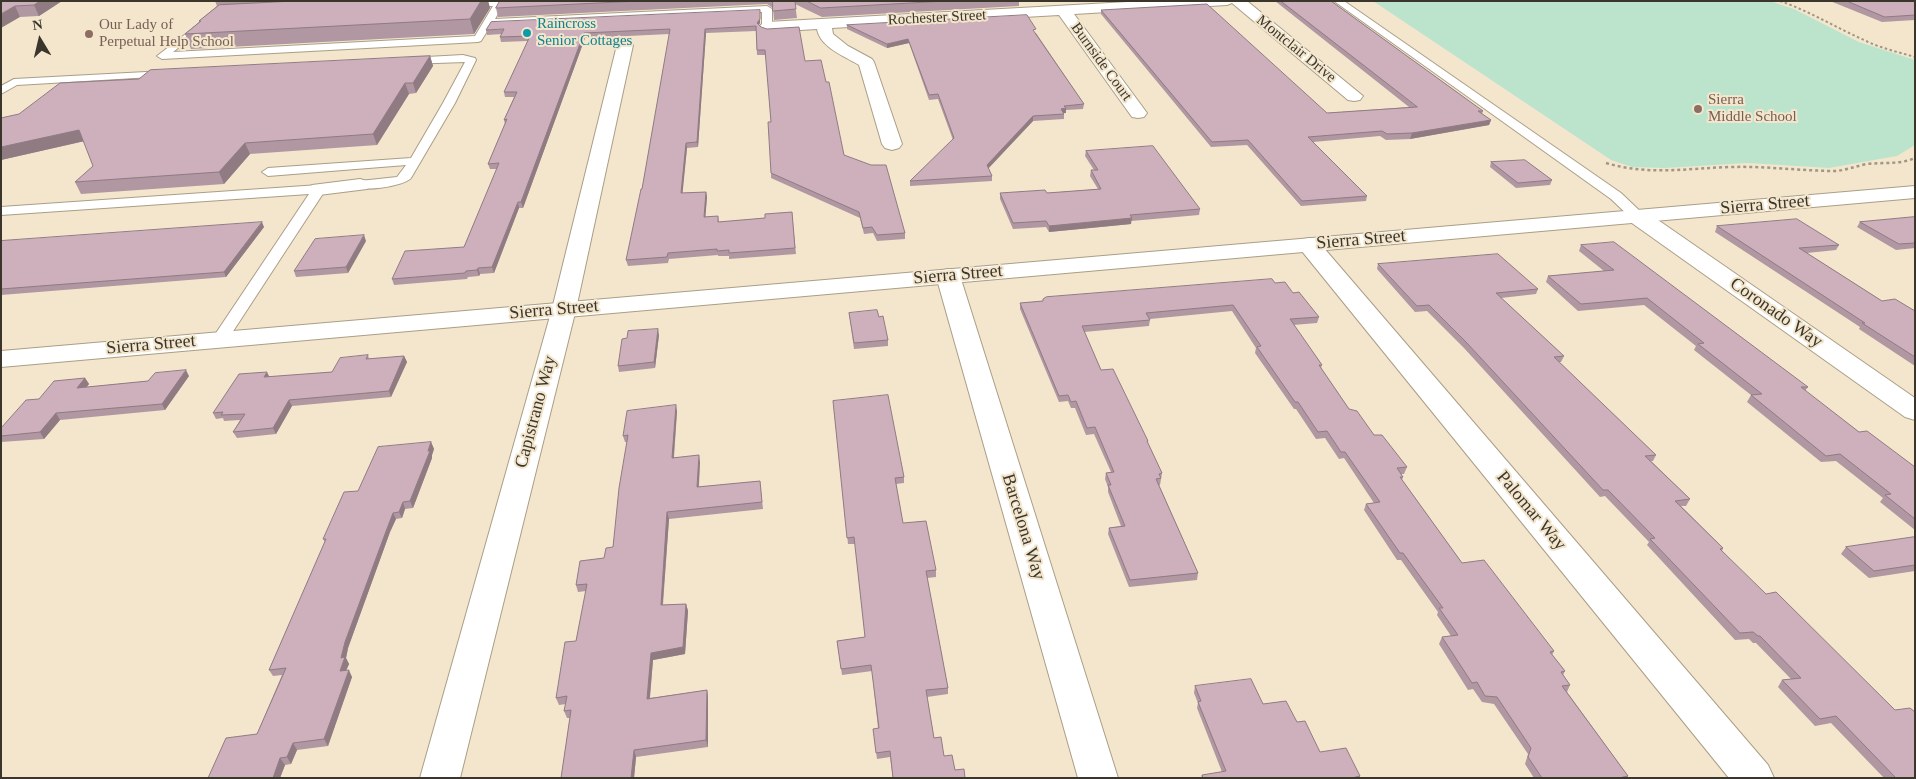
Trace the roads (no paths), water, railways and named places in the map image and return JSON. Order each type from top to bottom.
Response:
[{"type":"street","name":"Rochester Street","points":[[767,27],[1227,1]]},
{"type":"street","name":"Montclair Drive","points":[[1238,1],[1354,96]]},
{"type":"street","name":"Burnside Court","points":[[1064,10],[1138,112]]},
{"type":"street","points":[[824,24],[826,36],[842,49],[866,62],[892,144]]},
{"type":"street","name":"Capistrano Way","points":[[440,778],[564,309],[625,45]]},
{"type":"street","points":[[320,189],[360,185]]},
{"type":"street","name":"Sierra Street","points":[[1,359],[1914,192]]},
{"type":"street","name":"Coronado Way","points":[[1637,216],[1915,411]]},
{"type":"street","name":"Palomar Way","points":[[1308,244],[1754,778]]},
{"type":"street","name":"Barcelona Way","points":[[948,276],[1098,778]]},
{"type":"lane","points":[[1338,1],[1616,196],[1637,216]]},
{"type":"lane","points":[[450,5],[502,2]]},
{"type":"lane","points":[[211,17],[162,56],[478,39],[487,22],[502,2]]},
{"type":"lane","points":[[487,22],[767,9],[767,27]]},
{"type":"lane","points":[[360,185],[400,181],[405,178],[471,60],[463,58],[394,62]]},
{"type":"lane","points":[[1,83],[180,73]]},
{"type":"lane","points":[[1,91],[14,82]]},
{"type":"lane","points":[[268,172],[414,161]]},
{"type":"lane","points":[[1,211],[320,189]]},
{"type":"lane","points":[[220,339],[320,189]]},
{"type":"place","name":"Raincross Senior Cottages","points":[[527,33]]},
{"type":"place","name":"Our Lady of Perpetual Help School","points":[[89,34]]},
{"type":"place","name":"Sierra Middle School","points":[[1698,109]]}]
